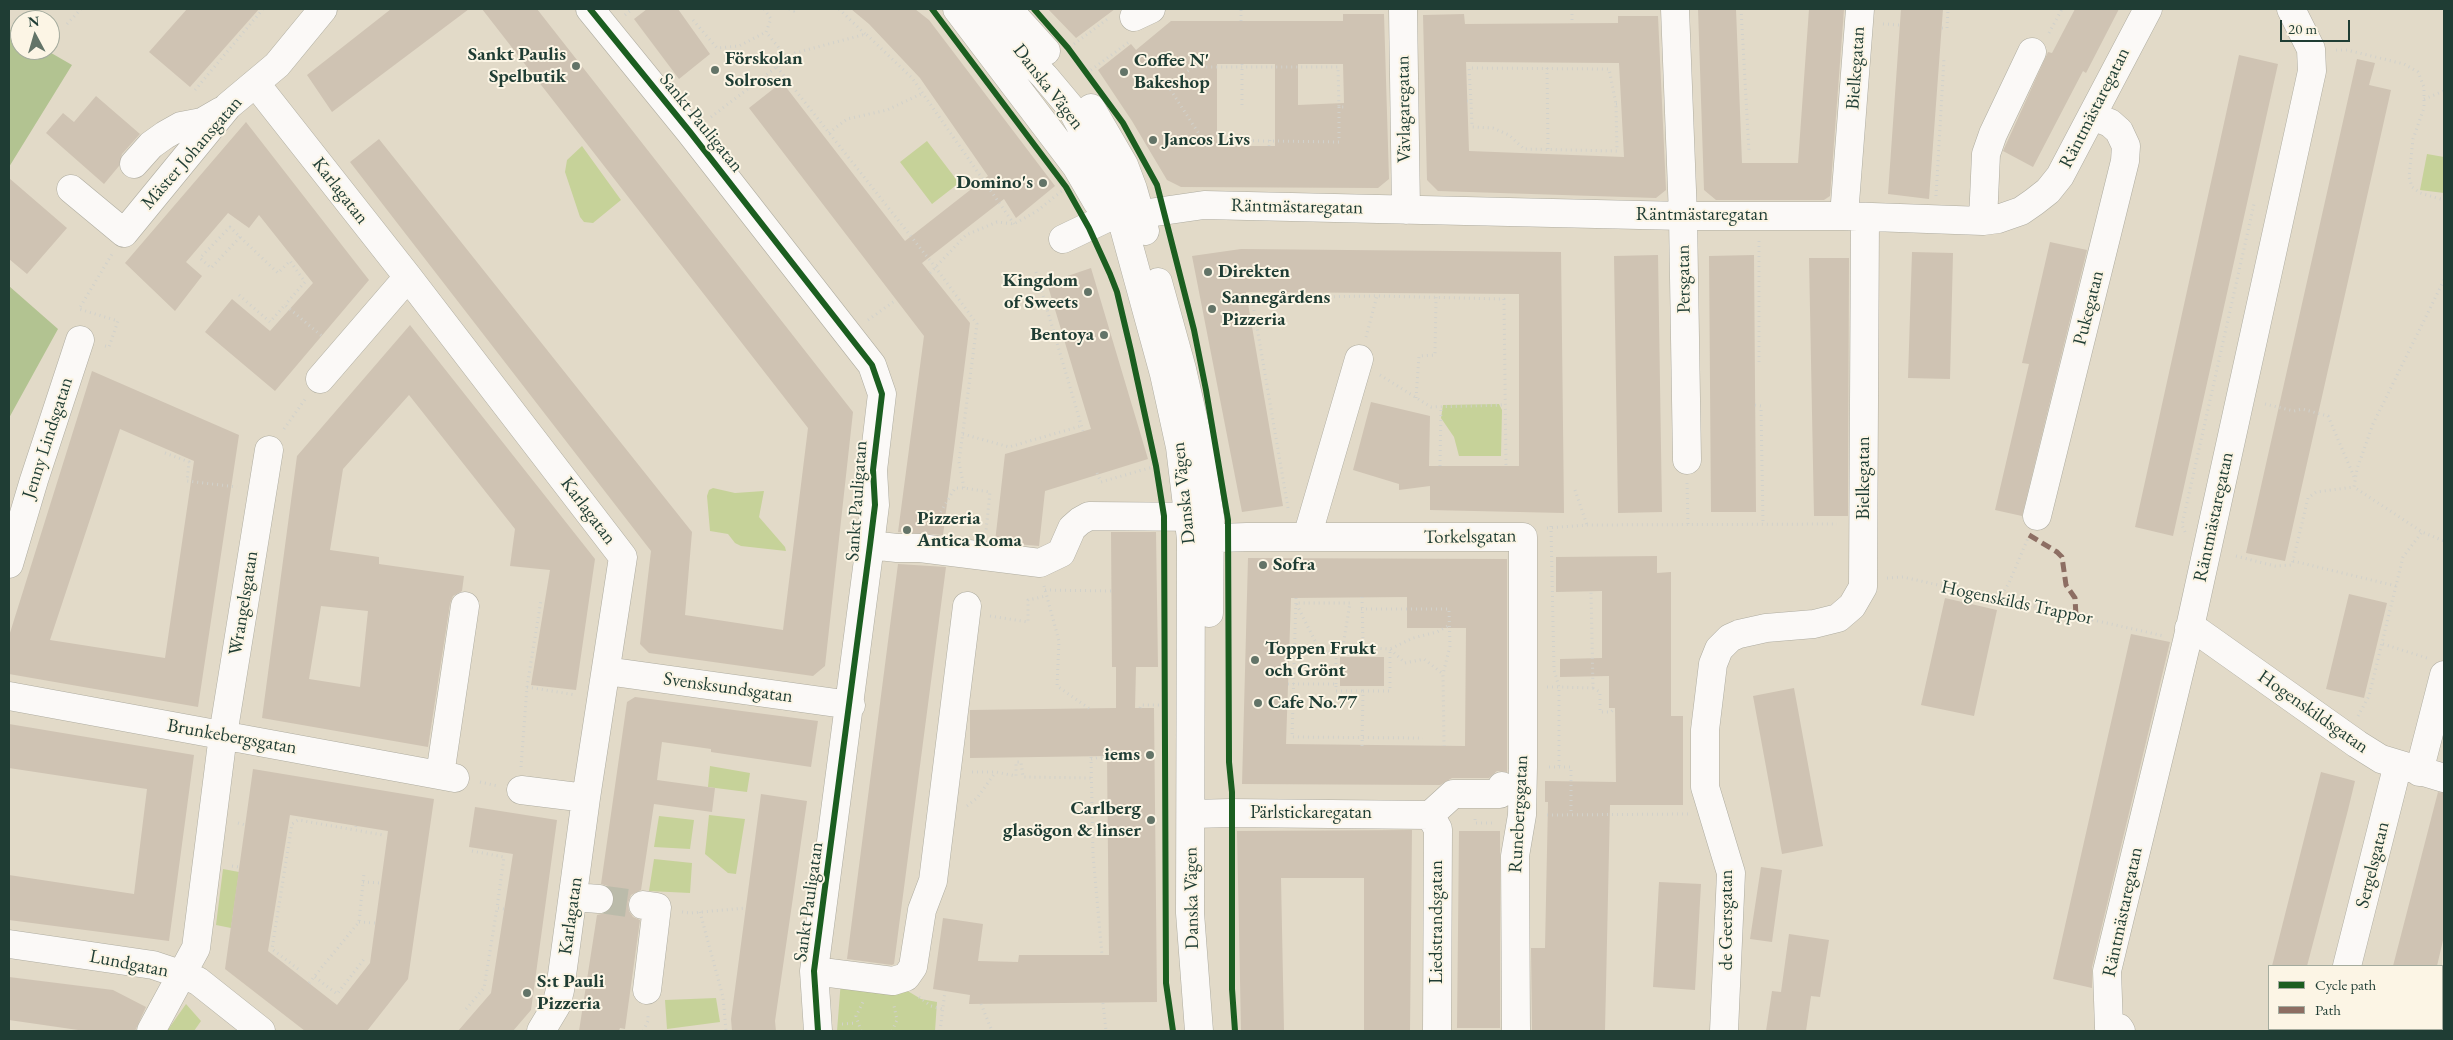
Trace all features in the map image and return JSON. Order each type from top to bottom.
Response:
[{"type":"street","name":"Mäster Johansgatan","points":[[124,233],[228,106],[277,65],[323,9]]},
{"type":"street","name":"Sankt Pauligatan","points":[[590,9],[690,132],[872,365],[882,394],[873,470],[875,504],[814,972],[818,1031]]},
{"type":"street","points":[[957,9],[1076,166],[1097,202],[1124,216]]},
{"type":"street","name":"Danska Vägen","points":[[981,9],[1045,76],[1071,108],[1106,174],[1124,216],[1184,379],[1199,444],[1201,814],[1208,963],[1216,1031]]},
{"type":"street","name":"Danska Vägen","points":[[1008,9],[1090,105],[1124,165],[1124,216]]},
{"type":"street","name":"Vävlagaregatan","points":[[1402,9],[1406,210]]},
{"type":"street","name":"Persgatan","points":[[1675,9],[1683,216],[1687,460]]},
{"type":"street","name":"Bielkegatan","points":[[1730,638],[1766,628],[1814,624],[1838,618],[1847,612],[1859,598],[1864,580],[1854,217],[1860,9]]},
{"type":"street","name":"Räntmästaregatan","points":[[1064,239],[1124,216],[1204,205],[1683,216],[1998,219],[2021,211],[2048,191],[2060,176],[2148,9]]},
{"type":"street","name":"Räntmästaregatan","points":[[2115,1030],[2107,971],[2180,632],[2240,399],[2312,71],[2311,49],[2291,9]]},
{"type":"street","points":[[1984,220],[1986,154],[1993,134],[2032,52]]},
{"type":"street","name":"Karlagatan","points":[[256,84],[408,277],[623,557],[586,798],[586,898],[556,1006],[541,1031]]},
{"type":"street","points":[[134,164],[151,145],[165,135],[181,126],[202,122],[228,106]]},
{"type":"street","name":"Pukegatan","points":[[2037,516],[2125,161],[2126,146],[2119,131],[2110,123],[2092,116]]},
{"type":"street","points":[[71,189],[124,233]]},
{"type":"street","points":[[320,379],[408,277]]},
{"type":"street","name":"Jenny Lindsgatan","points":[[9,564],[34,480],[80,340]]},
{"type":"street","points":[[1307,537],[1360,359]]},
{"type":"street","name":"Wrangelsgatan","points":[[151,1031],[196,948],[223,735],[269,450]]},
{"type":"street","name":"Torkelsgatan","points":[[1040,563],[1061,554],[1072,528],[1089,516],[1130,515],[1247,537],[1523,537]]},
{"type":"street","name":"Runebergsgatan","points":[[1516,1031],[1515,856],[1522,815],[1524,687],[1535,596],[1523,537]]},
{"type":"street","points":[[870,544],[897,548],[920,548],[1040,563]]},
{"type":"street","points":[[448,776],[465,606]]},
{"type":"street","points":[[814,972],[893,981],[906,977],[913,967],[922,910],[933,881],[967,610]]},
{"type":"street","name":"Hogenskildsgatan","points":[[2180,632],[2199,632],[2357,744],[2382,759],[2421,771]]},
{"type":"street","name":"de Geersgatan","points":[[1724,1031],[1731,873],[1705,787],[1707,697],[1716,656],[1719,649],[1730,638]]},
{"type":"street","name":"Sergelsgatan","points":[[2347,965],[2421,771],[2440,668]]},
{"type":"street","name":"Svensksundsgatan","points":[[606,671],[850,705]]},
{"type":"street","name":"Brunkebergsgatan","points":[[9,696],[448,776]]},
{"type":"street","points":[[1430,815],[1453,794],[1500,794],[1502,786]]},
{"type":"street","points":[[521,790],[586,798]]},
{"type":"street","name":"Danska Vägen","points":[[1199,1031],[1190,913],[1201,814]]},
{"type":"street","name":"Pärlstickaregatan","points":[[1201,814],[1430,815]]},
{"type":"street","name":"Liedstrandsgatan","points":[[1430,815],[1438,829],[1437,1031]]},
{"type":"street","points":[[647,990],[650,906]]},
{"type":"street","name":"Lundgatan","points":[[9,944],[153,965],[182,975],[198,981],[261,1031]]},
{"type":"path","points":[[68,24],[81,9]]},
{"type":"path","points":[[195,90],[263,9]]},
{"type":"path","points":[[693,20],[717,48],[739,46],[766,32],[771,19],[764,9]]},
{"type":"path","points":[[789,9],[794,11],[798,9]]},
{"type":"path","points":[[839,9],[912,78],[1014,224]]},
{"type":"path","points":[[1241,9],[1241,21]]},
{"type":"path","points":[[1572,9],[1572,23]]},
{"type":"path","points":[[1741,9],[1749,152]]},
{"type":"path","points":[[1942,28],[1947,28],[1948,9]]},
{"type":"path","points":[[1068,48],[1133,13],[1144,31],[1087,73]]},
{"type":"path","points":[[766,32],[788,59]]},
{"type":"path","points":[[690,132],[795,53],[866,34]]},
{"type":"path","points":[[2328,50],[2347,50],[2404,64],[2418,72],[2424,87],[2424,108],[2413,139],[2409,177],[2412,187],[2420,193],[2444,200]]},
{"type":"path","points":[[1936,201],[1944,59]]},
{"type":"path","points":[[1573,63],[1574,68]]},
{"type":"path","points":[[1242,65],[1242,108]]},
{"type":"path","points":[[1242,65],[1338,67],[1339,107],[1339,142],[1203,140],[1168,86],[1193,67],[1242,65]]},
{"type":"path","points":[[777,67],[936,268],[977,324],[959,462],[964,488]]},
{"type":"path","points":[[1469,68],[1574,68],[1608,69],[1616,104],[1617,151],[1548,149],[1524,151],[1509,135],[1493,128],[1472,127],[1469,102],[1469,68]]},
{"type":"path","points":[[1547,68],[1548,149]]},
{"type":"path","points":[[2424,99],[2444,91]]},
{"type":"path","points":[[829,133],[847,119],[887,110],[923,93]]},
{"type":"path","points":[[1616,104],[1621,104]]},
{"type":"path","points":[[1339,107],[1344,107]]},
{"type":"path","points":[[1270,140],[1270,146]]},
{"type":"path","points":[[930,273],[966,235],[998,222],[1014,224],[1037,211],[1066,188]]},
{"type":"path","points":[[1759,216],[1759,365]]},
{"type":"path","points":[[239,296],[270,322],[305,282],[290,261],[278,273],[230,227],[200,258],[211,268],[240,237]]},
{"type":"path","points":[[80,340],[109,347],[118,321],[79,309],[124,233]]},
{"type":"path","points":[[1036,272],[1083,431]]},
{"type":"path","points":[[2354,487],[2357,469],[2373,424],[2444,280]]},
{"type":"path","points":[[1377,296],[1360,359],[1431,407],[1505,405]]},
{"type":"path","points":[[1416,398],[1419,356],[1435,355],[1436,297]]},
{"type":"path","points":[[848,334],[896,300]]},
{"type":"path","points":[[286,305],[342,353]]},
{"type":"path","points":[[269,450],[320,379]]},
{"type":"path","points":[[2240,399],[2294,410],[2302,409],[2328,416],[2356,480]]},
{"type":"path","points":[[1755,405],[1761,406],[1763,524]]},
{"type":"path","points":[[1440,407],[1440,466]]},
{"type":"path","points":[[963,434],[1008,447],[1082,426]]},
{"type":"path","points":[[165,453],[189,462],[187,481],[262,490]]},
{"type":"path","points":[[1687,460],[1688,526]]},
{"type":"path","points":[[1097,473],[1100,482],[1156,466]]},
{"type":"path","points":[[2236,556],[2275,566],[2292,565],[2308,498],[2316,492],[2354,487],[2422,532],[2444,541]]},
{"type":"path","points":[[920,548],[955,488],[964,488],[990,492],[983,557]]},
{"type":"path","points":[[1575,490],[1587,525]]},
{"type":"path","points":[[1551,526],[1554,670],[1559,687],[1559,767]]},
{"type":"path","points":[[2363,708],[2369,696],[2383,644],[2403,557],[2422,532]]},
{"type":"path","points":[[2293,561],[2396,586]]},
{"type":"path","points":[[1999,599],[2018,562]]},
{"type":"path","points":[[1040,563],[1046,596],[1059,641],[1057,686],[1090,709]]},
{"type":"path","points":[[1045,590],[1111,591]]},
{"type":"path","points":[[1591,591],[1593,688]]},
{"type":"path","points":[[967,610],[1028,622],[1028,600],[1046,596]]},
{"type":"path","points":[[1362,597],[1363,643],[1368,646],[1390,649],[1413,638],[1437,632],[1450,625]]},
{"type":"path","points":[[1296,598],[1292,737],[1423,738]]},
{"type":"path","points":[[448,776],[521,790],[527,687],[541,600]]},
{"type":"path","points":[[1296,603],[1318,649],[1322,652],[1358,652],[1368,646]]},
{"type":"path","points":[[1296,603],[1350,603],[1342,652]]},
{"type":"path","points":[[1361,609],[1449,609],[1450,646],[1443,674],[1444,746]]},
{"type":"path","points":[[2383,644],[2440,668]]},
{"type":"path","points":[[1336,652],[1336,690],[1390,691],[1390,649]]},
{"type":"path","points":[[1390,649],[1406,663],[1424,659],[1443,674]]},
{"type":"path","points":[[1288,684],[1336,684]]},
{"type":"path","points":[[527,687],[602,700]]},
{"type":"path","points":[[1524,687],[1593,688],[1600,692],[1600,712],[1611,712],[1615,708]]},
{"type":"path","points":[[1362,746],[1363,691]]},
{"type":"path","points":[[1140,708],[1140,705],[1166,705]]},
{"type":"path","points":[[1102,955],[1093,855],[1091,758],[1102,759],[1107,756]]},
{"type":"path","points":[[947,772],[996,772],[1016,776],[1016,762],[1022,762],[1023,777],[1092,778]]},
{"type":"path","points":[[1523,767],[1571,767],[1571,814]]},
{"type":"path","points":[[1522,815],[1685,815],[1711,812]]},
{"type":"path","points":[[298,969],[272,950],[271,940],[292,824],[298,820],[356,828],[383,834]]},
{"type":"path","points":[[466,1009],[484,988],[504,857],[472,851]]},
{"type":"path","points":[[310,984],[359,922],[364,873]]},
{"type":"path","points":[[363,882],[381,883]]},
{"type":"path","points":[[650,906],[691,913],[746,908]]},
{"type":"path","points":[[496,908],[504,909]]},
{"type":"path","points":[[700,912],[723,997],[726,1031]]},
{"type":"path","points":[[359,922],[375,923]]},
{"type":"path","points":[[316,977],[336,994],[365,958]]},
{"type":"path","points":[[940,1031],[945,991]]},
{"type":"path","points":[[914,994],[931,1006],[942,1009]]},
{"type":"path","points":[[861,1031],[856,1016],[860,1004],[865,1000]]},
{"type":"path","points":[[890,1001],[897,1012],[897,1020],[892,1031]]},
{"type":"path","points":[[1103,1003],[1106,1031]]},
{"type":"path","points":[[981,1004],[992,1031]]},
{"type":"green space","points":[[9,29],[10,60],[60,60],[60,58],[72,65],[9,167]]},
{"type":"green space","points":[[927,141],[959,183],[932,204],[900,162]]},
{"type":"green space","points":[[582,146],[621,200],[593,223],[584,222],[580,217],[565,172],[567,160]]},
{"type":"green space","points":[[2427,154],[2444,157],[2444,193],[2420,190]]},
{"type":"green space","points":[[9,286],[58,329],[9,418]]},
{"type":"green space","points":[[1499,404],[1502,410],[1501,456],[1459,456],[1454,437],[1441,418],[1443,405]]},
{"type":"green space","points":[[713,488],[735,493],[764,491],[759,517],[785,547],[786,551],[741,546],[735,543],[728,534],[710,531],[707,496],[709,490]]},
{"type":"green space","points":[[710,766],[750,773],[747,792],[708,787]]},
{"type":"green space","points":[[709,815],[745,819],[736,874],[728,873],[705,854]]},
{"type":"green space","points":[[659,816],[694,820],[690,849],[654,847]]},
{"type":"green space","points":[[654,859],[692,863],[690,893],[649,891]]},
{"type":"green space","points":[[223,869],[239,872],[231,928],[216,925]]},
{"type":"green space","points":[[841,980],[901,987],[921,999],[937,1002],[935,1031],[837,1031]]},
{"type":"green space","points":[[716,998],[720,1022],[667,1029],[665,1000]]},
{"type":"green space","points":[[186,1004],[201,1021],[194,1031],[167,1031]]},
{"type":"building","points":[[187,9],[259,9],[190,87],[149,52]]},
{"type":"building","points":[[391,9],[469,9],[332,112],[307,75]]},
{"type":"building","points":[[482,9],[537,9],[853,412],[825,666],[813,676],[649,653],[640,644],[651,551],[350,162],[379,139],[692,532],[685,615],[783,630],[808,428]]},
{"type":"building","points":[[647,9],[678,9],[710,54],[679,79],[634,19]]},
{"type":"building","points":[[851,9],[915,9],[929,20],[1055,186],[1016,218],[1004,199],[922,263],[970,323],[943,535],[898,532],[924,336],[749,108],[782,82],[905,241],[988,176],[920,78],[869,24]]},
{"type":"building","points":[[1048,9],[1115,9],[1076,38]]},
{"type":"building","points":[[1698,9],[1736,9],[1742,163],[1798,163],[1809,9],[1844,9],[1830,196],[1824,200],[1716,200],[1704,190]]},
{"type":"building","points":[[1901,9],[1943,9],[1929,199],[1888,194]]},
{"type":"building","points":[[2075,9],[2119,9],[2086,73],[2083,71],[2033,167],[2003,151],[2048,52],[2052,53]]},
{"type":"building","points":[[1343,14],[1384,14],[1389,179],[1378,188],[1181,187],[1167,180],[1132,121],[1098,70],[1131,44],[1136,50],[1171,21],[1343,21]],"holes":[[[1217,64],[1275,64],[1275,146],[1217,146]],[[1298,64],[1343,64],[1344,103],[1298,105]]]},
{"type":"building","points":[[1464,14],[1465,24],[1618,23],[1618,16],[1658,16],[1666,190],[1656,198],[1438,191],[1427,180],[1423,15]],"holes":[[[1466,62],[1619,63],[1624,157],[1469,151]]]},
{"type":"building","points":[[2239,55],[2278,64],[2173,536],[2135,527]]},
{"type":"building","points":[[2357,59],[2375,63],[2369,85],[2391,90],[2285,561],[2246,553]]},
{"type":"building","points":[[96,96],[140,134],[122,154],[119,166],[104,184],[46,133],[63,113],[74,122]]},
{"type":"building","points":[[246,122],[369,280],[275,391],[205,332],[232,299],[270,331],[313,283],[259,215],[249,228],[228,213],[186,262],[202,276],[175,311],[125,263]]},
{"type":"building","points":[[9,178],[67,228],[27,274],[9,259]]},
{"type":"building","points":[[2050,242],[2087,250],[2022,516],[1995,510],[2029,364],[2022,363]]},
{"type":"building","points":[[1241,249],[1561,252],[1564,513],[1430,510],[1430,486],[1399,490],[1399,484],[1353,470],[1371,402],[1430,416],[1429,466],[1519,466],[1519,294],[1246,292],[1283,506],[1242,512],[1192,256]]},
{"type":"building","points":[[1912,252],[1953,253],[1950,379],[1908,378]]},
{"type":"building","points":[[1658,255],[1662,512],[1618,513],[1614,256]]},
{"type":"building","points":[[1754,255],[1756,512],[1711,512],[1709,256]]},
{"type":"building","points":[[1809,258],[1849,258],[1848,516],[1814,516]]},
{"type":"building","points":[[1091,268],[1148,459],[1045,491],[1039,546],[995,542],[1005,454],[1091,429],[1047,283]]},
{"type":"building","points":[[410,325],[595,559],[576,690],[531,685],[550,570],[510,566],[515,529],[409,395],[343,469],[330,550],[379,557],[379,564],[464,576],[462,591],[453,596],[450,604],[428,747],[262,718],[297,456]],"holes":[[[321,606],[368,611],[360,687],[309,679]]]},
{"type":"building","points":[[92,371],[239,435],[198,707],[9,674],[9,636]],"holes":[[[120,429],[194,461],[165,658],[50,640]]]},
{"type":"building","points":[[1111,532],[1156,532],[1158,667],[1136,667],[1135,708],[1154,708],[1157,1002],[969,1004],[970,995],[933,989],[943,918],[983,924],[978,961],[1018,962],[1019,955],[1109,955],[1107,756],[970,758],[970,710],[1116,708],[1116,667],[1112,667]]},
{"type":"building","points":[[1657,556],[1657,573],[1671,572],[1671,716],[1683,716],[1683,805],[1610,805],[1605,1031],[1532,1031],[1531,948],[1545,948],[1548,802],[1545,802],[1545,781],[1616,782],[1615,708],[1609,708],[1609,676],[1560,677],[1560,659],[1602,658],[1602,591],[1556,592],[1556,557]]},
{"type":"building","points":[[1248,558],[1507,559],[1507,772],[1497,771],[1489,778],[1452,778],[1440,785],[1242,784]],"holes":[[[1407,597],[1407,628],[1466,628],[1465,746],[1286,744],[1291,598]]]},
{"type":"building","points":[[898,564],[946,567],[894,964],[892,965],[847,959]]},
{"type":"building","points":[[2349,594],[2387,603],[2364,698],[2326,689]]},
{"type":"building","points":[[1945,598],[1997,610],[1974,716],[1921,705]]},
{"type":"building","points":[[2131,634],[2170,642],[2092,967],[2092,988],[2053,979]]},
{"type":"building","points":[[1340,657],[1384,657],[1384,686],[1340,686]]},
{"type":"building","points":[[1794,688],[1823,846],[1782,854],[1753,696]]},
{"type":"building","points":[[635,697],[818,721],[811,767],[711,752],[711,749],[662,742],[657,780],[715,788],[712,812],[654,804],[641,890],[631,895],[628,903],[629,911],[633,917],[640,920],[625,1029],[620,1028],[619,1031],[579,1031],[597,915],[606,913],[612,908],[614,901],[613,892],[608,886],[601,884],[627,702]]},
{"type":"building","points":[[9,724],[194,755],[169,941],[9,920],[9,875],[134,894],[147,789],[9,768]]},
{"type":"building","points":[[253,769],[434,799],[408,979],[367,1031],[305,1031],[225,969]],"holes":[[[290,815],[388,831],[370,963],[337,1005],[268,951]]]},
{"type":"building","points":[[2321,772],[2355,781],[2307,965],[2272,965]]},
{"type":"building","points":[[2438,792],[2444,793],[2444,936],[2437,965],[2393,965]]},
{"type":"building","points":[[761,794],[807,801],[775,1021],[776,1031],[732,1031],[731,1019]]},
{"type":"building","points":[[475,807],[557,820],[531,1010],[513,1031],[458,1031],[491,993],[513,854],[469,847]]},
{"type":"building","points":[[1412,830],[1410,1031],[1364,1031],[1364,878],[1281,878],[1284,1030],[1241,1030],[1237,831]]},
{"type":"building","points":[[1459,831],[1500,831],[1500,1028],[1457,1028]]},
{"type":"building","points":[[1761,867],[1782,870],[1772,942],[1750,939]]},
{"type":"building","points":[[1659,882],[1701,884],[1695,990],[1653,987]]},
{"type":"building","points":[[1789,934],[1829,940],[1820,997],[1811,996],[1806,1031],[1766,1031],[1772,991],[1781,992]]},
{"type":"building","points":[[9,977],[113,990],[146,1007],[135,1031],[85,1031],[9,1020]]},
{"type":"tunnel","points":[[599,899],[643,905]]},
{"type":"marked path","points":[[2029,535],[2062,557],[2066,585],[2075,598],[2076,616]]},
{"type":"cycle path","points":[[590,9],[690,132],[872,365],[882,394],[873,470],[875,505],[814,971],[818,1031]]},
{"type":"cycle path","points":[[932,9],[1066,187],[1089,228],[1110,274],[1117,292],[1131,351],[1156,466],[1164,516],[1166,983],[1173,1031]]},
{"type":"cycle path","points":[[1034,9],[1068,48],[1123,123],[1157,185],[1194,330],[1206,390],[1228,520],[1229,762],[1232,792],[1232,989],[1235,1031]]},
{"type":"place","name":"Sankt Paulis Spelbutik","points":[[576,66]]},
{"type":"place","name":"Förskolan Solrosen","points":[[715,70]]},
{"type":"place","name":"Coffee N' Bakeshop","points":[[1124,72]]},
{"type":"place","name":"Jancos Livs","points":[[1153,140]]},
{"type":"place","name":"Domino's","points":[[1043,183]]},
{"type":"place","name":"Direkten","points":[[1208,272]]},
{"type":"place","name":"Kingdom of Sweets","points":[[1088,292]]},
{"type":"place","name":"Sannegårdens Pizzeria","points":[[1212,309]]},
{"type":"place","name":"Bentoya","points":[[1104,335]]},
{"type":"place","name":"Pizzeria Antica Roma","points":[[907,530]]},
{"type":"place","name":"Sofra","points":[[1263,565]]},
{"type":"place","name":"Toppen Frukt och Grönt","points":[[1255,660]]},
{"type":"place","name":"Cafe No.77","points":[[1258,703]]},
{"type":"place","name":"iems","points":[[1150,755]]},
{"type":"place","name":"Carlberg glasögon & linser","points":[[1151,820]]},
{"type":"place","name":"S:t Pauli Pizzeria","points":[[527,993]]}]
